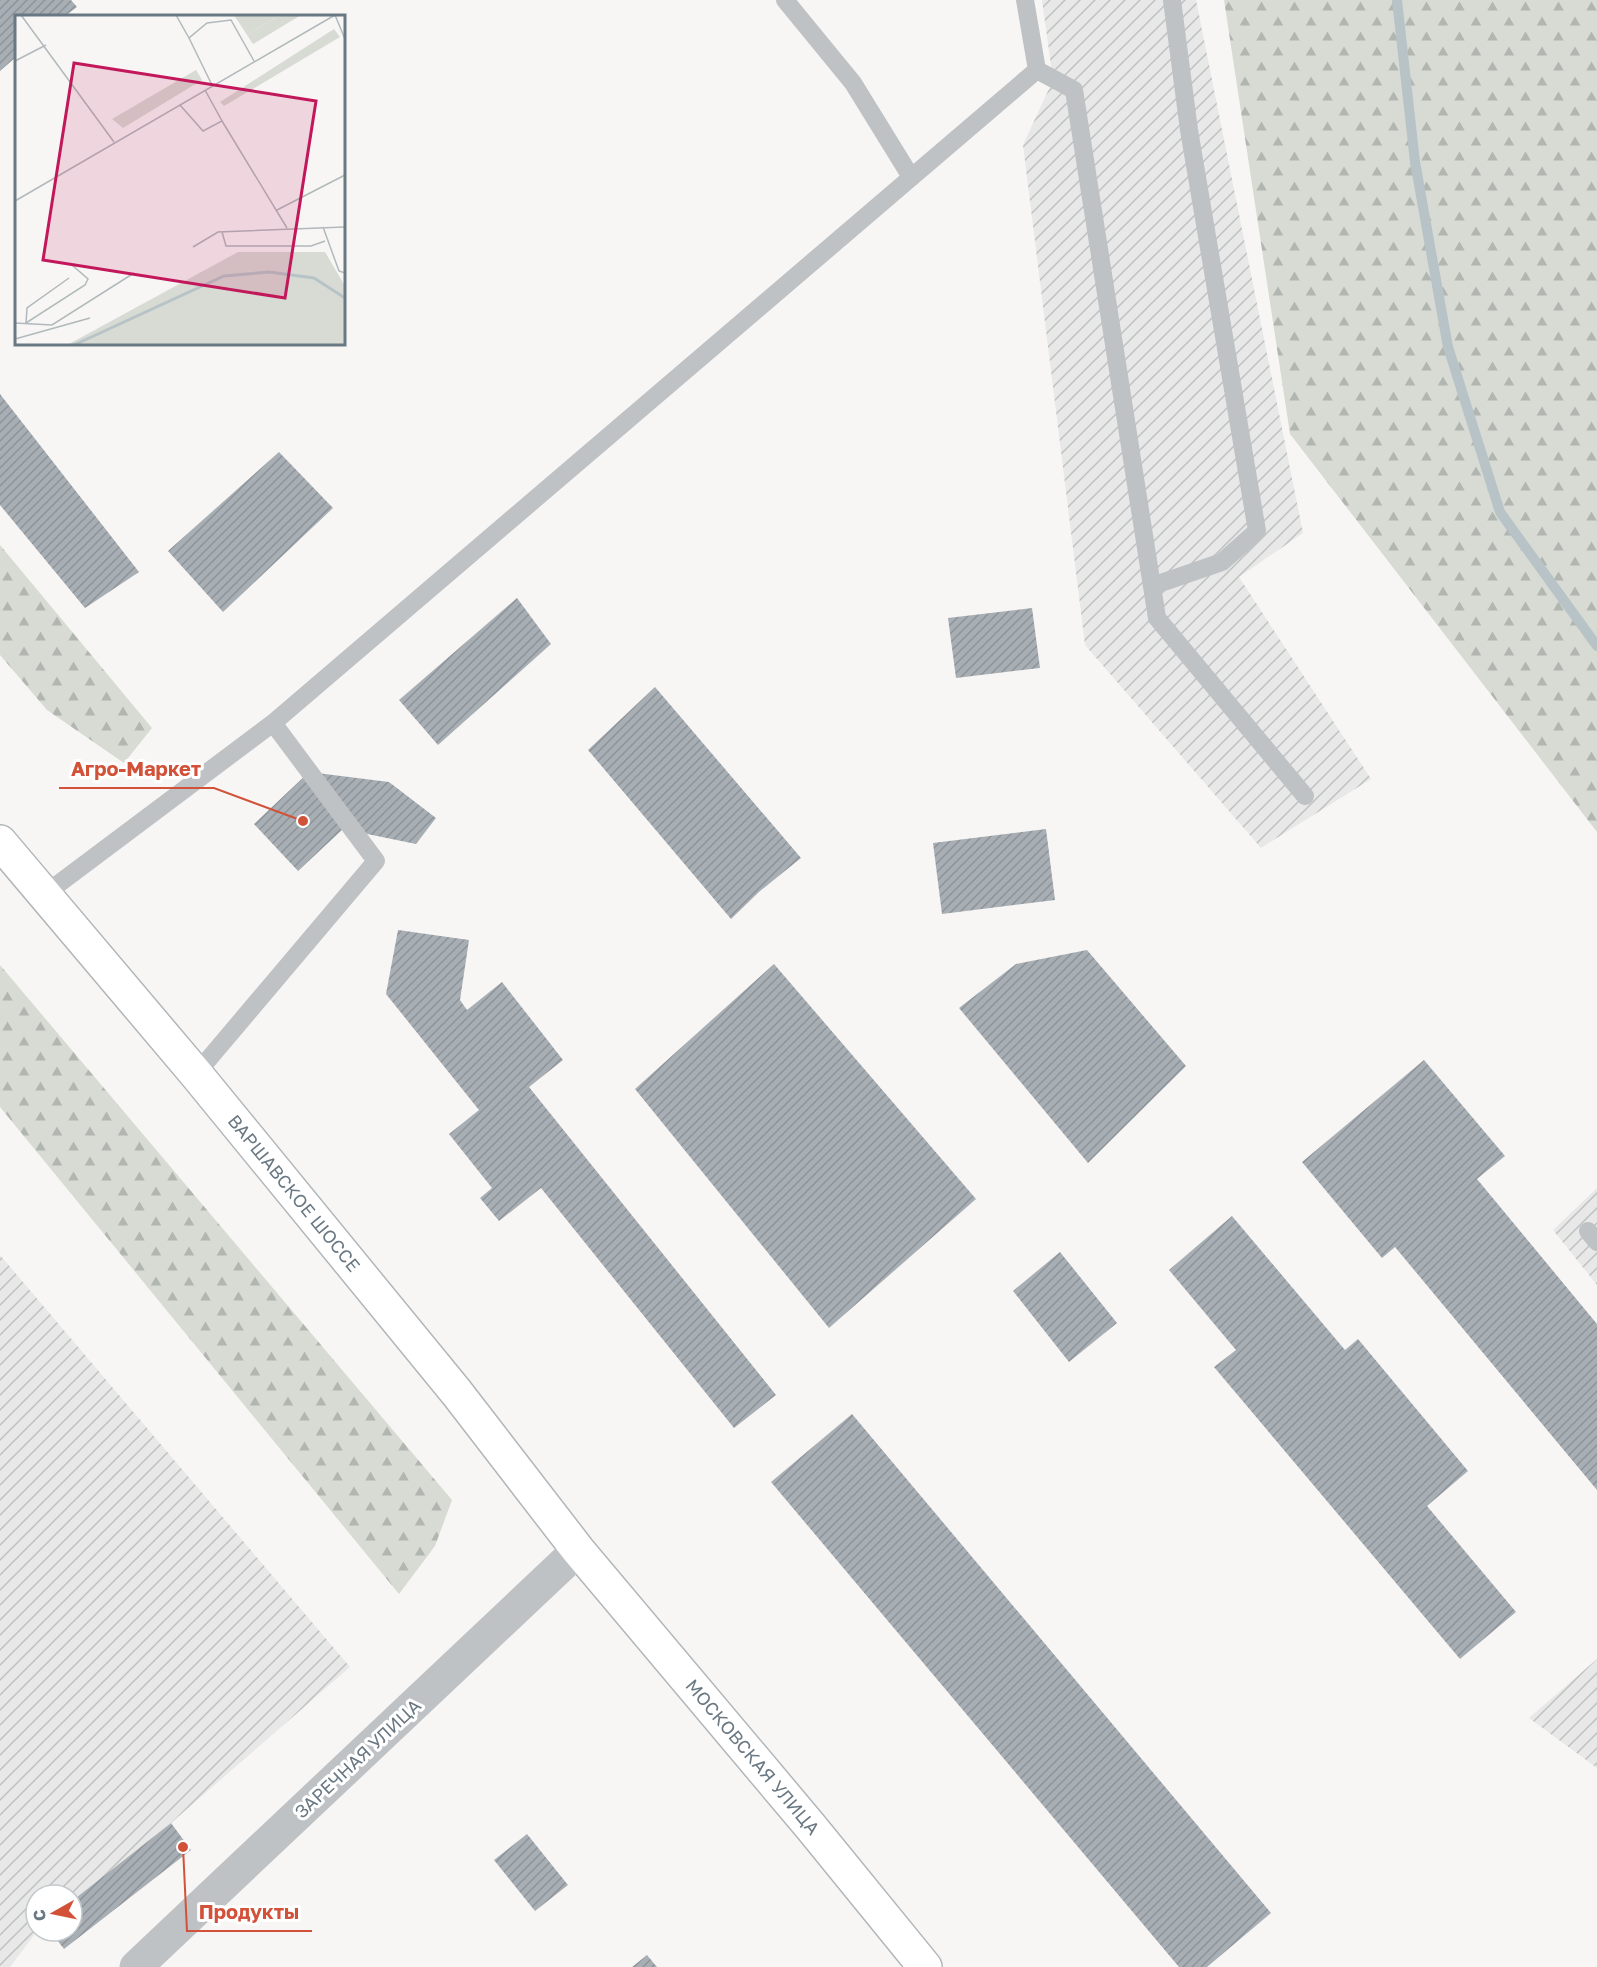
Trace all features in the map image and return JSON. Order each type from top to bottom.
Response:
[{"type":"main road","name":"ВАРШАВСКОЕ ШОССЕ","points":[[1,845],[196,1074],[458,1393],[578,1550]]},
{"type":"main road","name":"МОСКОВСКАЯ УЛИЦА","points":[[578,1550],[811,1827],[925,1967]]},
{"type":"street","name":"ЗАРЕЧНАЯ УЛИЦА","points":[[136,1967],[578,1550]]},
{"type":"lane","points":[[785,0],[854,83],[911,177]]},
{"type":"lane","points":[[1025,0],[1037,70]]},
{"type":"lane","points":[[1152,586],[1222,562],[1257,531],[1189,130],[1172,0]]},
{"type":"lane","points":[[45,894],[273,723],[1037,70]]},
{"type":"lane","points":[[1037,70],[1074,90],[1157,618],[1305,796]]},
{"type":"lane","points":[[196,1074],[376,861],[273,723]]},
{"type":"shaded area","points":[[1042,0],[1196,0],[1303,533],[1239,577],[1371,779],[1261,848],[1085,645],[1023,145],[1053,80]]},
{"type":"shaded area","points":[[1597,1188],[1597,1285],[1553,1230]]},
{"type":"shaded area","points":[[0,1255],[350,1667],[171,1823],[84,1892],[84,1883],[24,1883],[24,1943],[28,1943],[10,1967],[0,1967]]},
{"type":"shaded area","points":[[1597,1659],[1597,1768],[1529,1718]]},
{"type":"green space","points":[[1224,0],[1597,0],[1597,832],[1290,434]]},
{"type":"green space","points":[[0,545],[152,728],[124,763],[47,710],[0,655]]},
{"type":"green space","points":[[0,965],[452,1500],[435,1546],[399,1594],[0,1107]]},
{"type":"building","points":[[0,0],[71,0],[77,7],[66,15],[15,15],[15,58],[0,71]]},
{"type":"building","points":[[0,394],[139,572],[85,608],[0,505]]},
{"type":"building","points":[[279,452],[333,508],[223,612],[168,551]]},
{"type":"building","points":[[517,598],[551,644],[438,745],[399,700]]},
{"type":"building","points":[[1032,608],[1040,668],[956,678],[948,618]]},
{"type":"building","points":[[655,687],[801,858],[760,891],[731,919],[588,750]]},
{"type":"building","points":[[309,772],[389,782],[436,818],[416,844],[343,829],[298,871],[254,824]]},
{"type":"building","points":[[1046,829],[1055,900],[942,914],[933,843]]},
{"type":"building","points":[[398,930],[469,940],[460,1000],[467,1010],[502,982],[563,1060],[529,1087],[776,1395],[734,1428],[541,1188],[499,1221],[480,1198],[492,1188],[449,1134],[479,1110],[386,994]]},
{"type":"building","points":[[1087,950],[1186,1066],[1088,1163],[959,1008],[1016,964]]},
{"type":"building","points":[[774,964],[976,1199],[829,1328],[635,1089]]},
{"type":"building","points":[[1424,1060],[1505,1156],[1477,1179],[1597,1324],[1597,1490],[1395,1247],[1382,1258],[1302,1162]]},
{"type":"building","points":[[1232,1216],[1345,1350],[1358,1339],[1468,1471],[1427,1506],[1516,1612],[1460,1659],[1214,1367],[1236,1350],[1169,1270]]},
{"type":"building","points":[[1060,1252],[1117,1323],[1069,1362],[1013,1291]]},
{"type":"building","points":[[852,1414],[1271,1913],[1207,1967],[1179,1967],[771,1482]]},
{"type":"building","points":[[171,1823],[191,1850],[84,1933],[84,1892]]},
{"type":"building","points":[[527,1834],[568,1885],[535,1911],[494,1860]]},
{"type":"building","points":[[59,1943],[72,1943],[64,1949]]},
{"type":"building","points":[[647,1955],[657,1967],[632,1967]]},
{"type":"waterway","points":[[1397,0],[1415,162],[1448,347],[1500,512],[1597,646]]},
{"type":"place","name":"Агро-Маркет","points":[[303,821]]},
{"type":"place","name":"Продукты","points":[[183,1847]]}]
